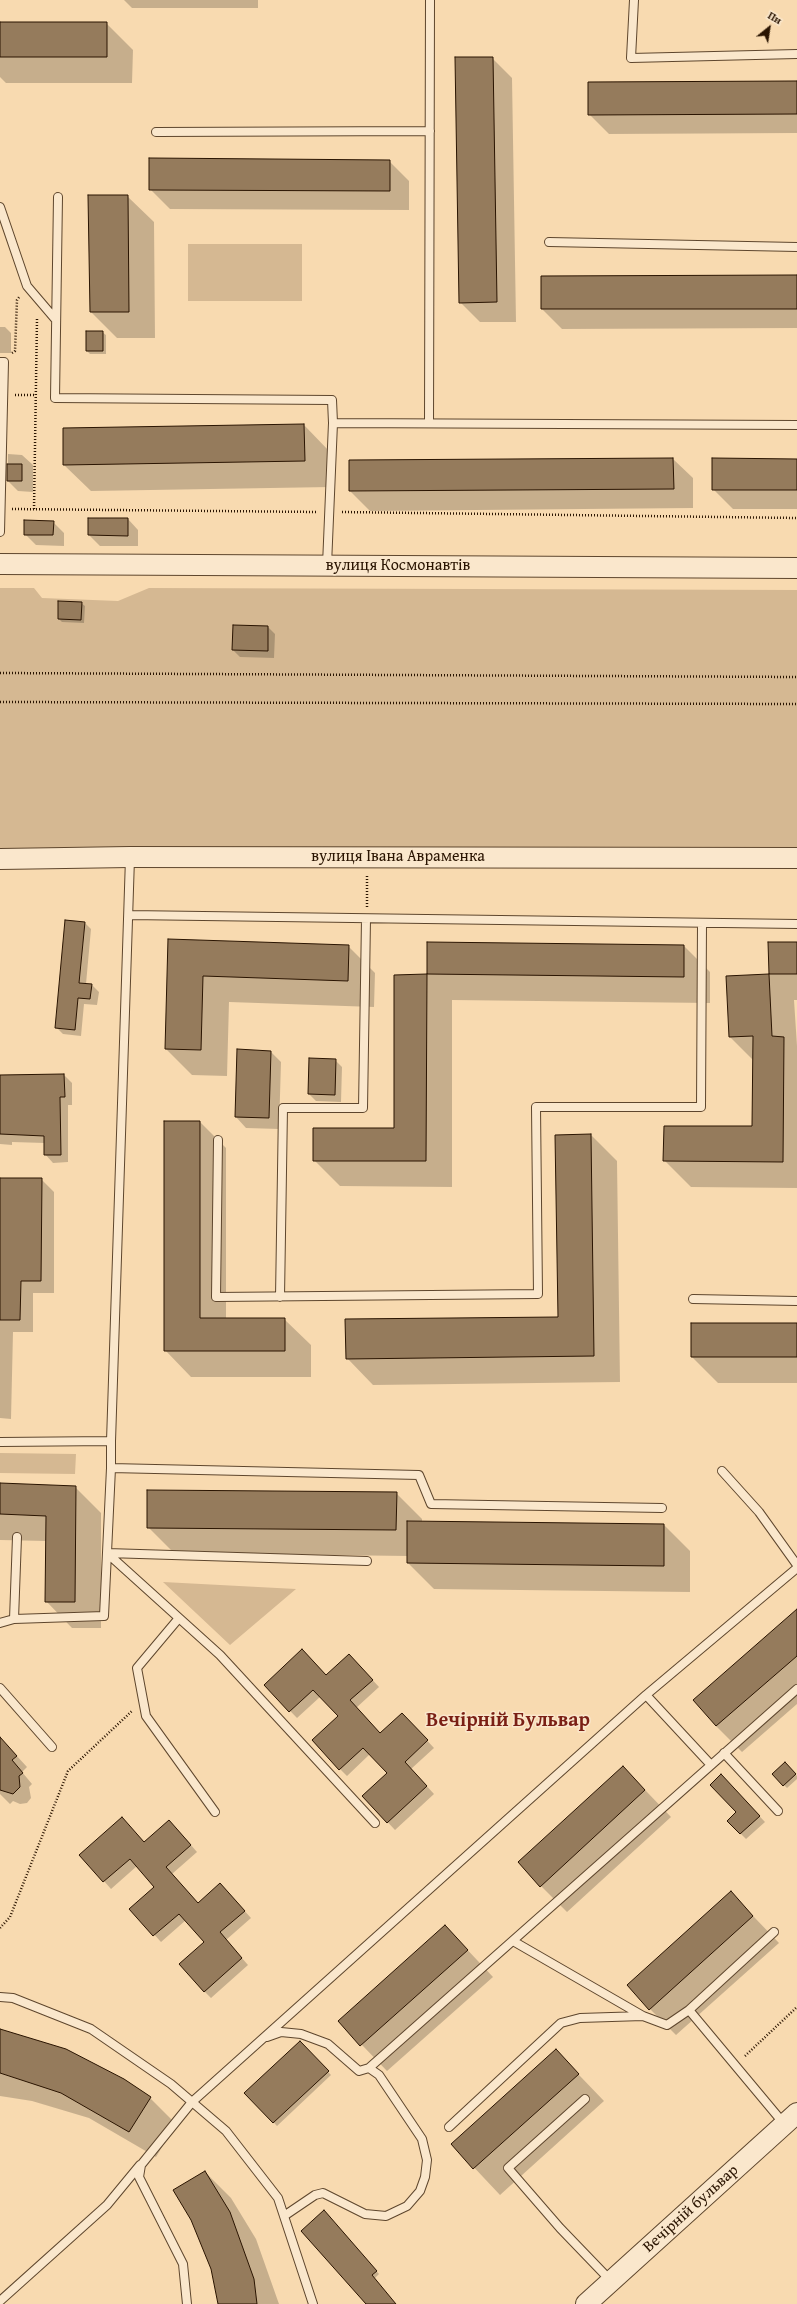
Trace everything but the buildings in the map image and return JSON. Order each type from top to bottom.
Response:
[{"type":"street","name":"вулиця Космонавтів","points":[[0,564],[797,568]]},
{"type":"street","name":"вулиця Івана Авраменка","points":[[0,859],[130,857],[797,858]]},
{"type":"street","name":"Вечірній бульвар","points":[[586,2304],[791,2119]]},
{"type":"lane","points":[[429,423],[430,0]]},
{"type":"lane","points":[[634,0],[632,58],[797,54]]},
{"type":"lane","points":[[156,132],[430,130]]},
{"type":"lane","points":[[58,197],[55,398],[332,400],[327,512],[327,566]]},
{"type":"lane","points":[[0,207],[27,286],[56,320]]},
{"type":"lane","points":[[550,242],[797,247]]},
{"type":"lane","points":[[0,532],[3,395],[2,362]]},
{"type":"lane","points":[[332,423],[797,425]]},
{"type":"lane","points":[[0,1624],[14,1619],[104,1616],[111,1468],[130,857]]},
{"type":"lane","points":[[129,915],[702,924],[797,924]]},
{"type":"lane","points":[[280,1297],[283,1108],[363,1108],[366,919]]},
{"type":"lane","points":[[218,1140],[216,1297],[538,1294],[536,1107],[701,1107],[702,924]]},
{"type":"lane","points":[[693,1299],[797,1301]]},
{"type":"lane","points":[[0,1442],[111,1441]]},
{"type":"lane","points":[[111,1468],[419,1475],[431,1504],[662,1508]]},
{"type":"lane","points":[[0,2301],[107,2205],[192,2102],[646,1695],[797,1566],[759,1512],[722,1471]]},
{"type":"lane","points":[[14,1619],[17,1537]]},
{"type":"lane","points":[[107,1553],[367,1561]]},
{"type":"lane","points":[[107,1553],[220,1655],[375,1823]]},
{"type":"lane","points":[[179,1618],[137,1668],[143,1701],[146,1716],[215,1812]]},
{"type":"lane","points":[[0,1688],[52,1747]]},
{"type":"lane","points":[[263,2038],[281,2032],[301,2034],[328,2044],[358,2071],[370,2068],[797,1689]]},
{"type":"lane","points":[[646,1695],[711,1765]]},
{"type":"lane","points":[[724,1753],[778,1811]]},
{"type":"lane","points":[[512,1941],[642,2016],[667,2025],[689,2010],[774,1932]]},
{"type":"lane","points":[[0,1997],[12,1998],[91,2029],[171,2084],[226,2131],[278,2198],[314,2304]]},
{"type":"lane","points":[[689,2010],[736,2065],[791,2119]]},
{"type":"lane","points":[[449,2127],[561,2023],[580,2018],[642,2016]]},
{"type":"lane","points":[[284,2216],[315,2195],[323,2193],[365,2214],[386,2216],[407,2206],[420,2191],[425,2177],[427,2160],[422,2139],[379,2075],[370,2068]]},
{"type":"lane","points":[[585,2099],[508,2168],[560,2228],[611,2281]]},
{"type":"lane","points":[[141,2165],[139,2177],[183,2264],[187,2304]]},
{"type":"path","points":[[34,509],[38,298]]},
{"type":"path","points":[[2,362],[15,351],[17,300]]},
{"type":"path","points":[[3,395],[36,395]]},
{"type":"path","points":[[0,509],[797,518]]},
{"type":"path","points":[[0,673],[797,677]]},
{"type":"path","points":[[0,702],[797,704]]},
{"type":"path","points":[[366,919],[368,857]]},
{"type":"path","points":[[0,1928],[10,1917],[68,1771],[143,1701]]},
{"type":"path","points":[[736,2065],[797,2007]]},
{"type":"shaded area","points":[[188,244],[302,244],[302,301],[188,301]]},
{"type":"shaded area","points":[[0,588],[34,588],[42,598],[118,601],[149,588],[797,590],[797,852],[0,848]]},
{"type":"shaded area","points":[[0,1453],[76,1454],[75,1474],[0,1473]]},
{"type":"shaded area","points":[[163,1582],[296,1589],[230,1645]]},
{"type":"district","name":"Вечірній Бульвар","points":[[508,1721]]}]
